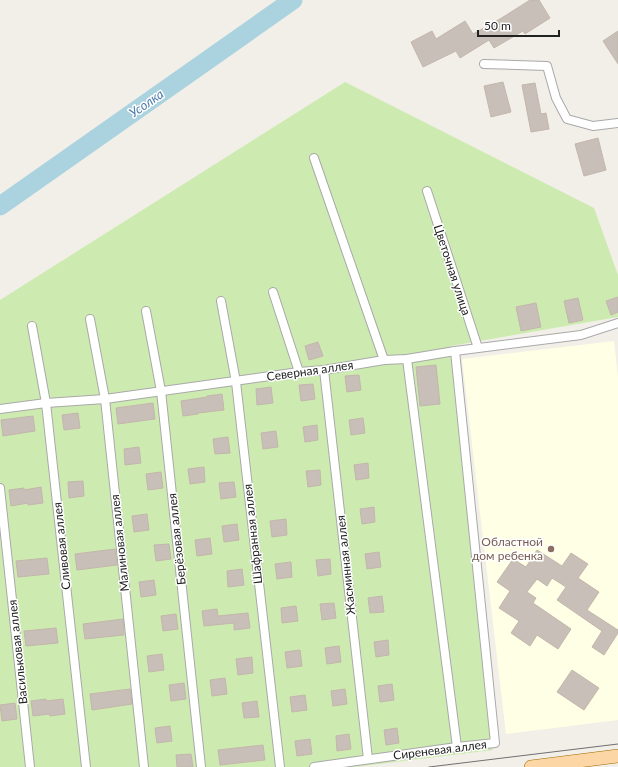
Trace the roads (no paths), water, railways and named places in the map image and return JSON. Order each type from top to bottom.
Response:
[{"type":"main road","points":[[531,767],[618,756]]},
{"type":"street","points":[[484,64],[547,66],[556,98],[567,119],[593,126],[618,123]]},
{"type":"street","points":[[314,158],[384,360]]},
{"type":"street","name":"Цветочная улица","points":[[427,191],[478,348]]},
{"type":"street","points":[[273,292],[299,372]]},
{"type":"street","name":"Шафранная аллея","points":[[222,301],[236,382],[280,767]]},
{"type":"street","name":"Берёзовая аллея","points":[[146,312],[161,391],[201,767]]},
{"type":"street","name":"Малиновая аллея","points":[[90,319],[105,399],[144,767]]},
{"type":"street","name":"Северная аллея","points":[[0,410],[46,403],[105,399],[236,382],[299,372],[324,370],[384,360],[407,359],[455,351],[581,335],[618,323]]},
{"type":"street","name":"Сливовая аллея","points":[[32,326],[46,403],[86,767]]},
{"type":"street","name":"Сиреневая аллея","points":[[314,767],[496,743],[455,351]]},
{"type":"street","points":[[407,359],[457,747]]},
{"type":"street","name":"Жасминная аллея","points":[[324,370],[368,759]]},
{"type":"street","name":"Васильковая аллея","points":[[0,488],[30,767]]},
{"type":"waterway","name":"Усолка","points":[[0,206],[293,0]]},
{"type":"tram line","points":[[429,767],[618,744]]},
{"type":"place","name":"Областной дом ребенка","points":[[551,549]]}]
